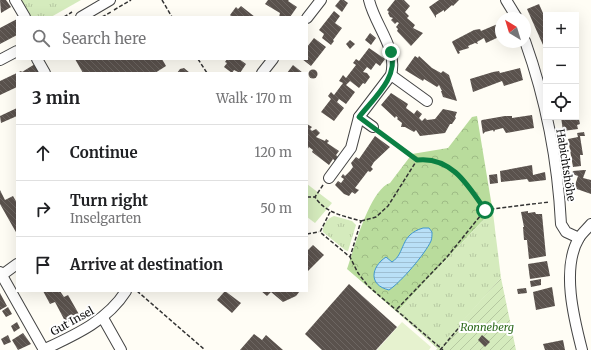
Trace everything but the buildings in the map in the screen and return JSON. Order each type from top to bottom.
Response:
[{"type":"street","points":[[15,0],[24,16]]},
{"type":"street","points":[[83,16],[110,0]]},
{"type":"street","points":[[308,17],[321,0]]},
{"type":"street","points":[[329,178],[351,148],[359,117],[391,75],[393,57],[369,0]]},
{"type":"street","points":[[506,0],[513,12]]},
{"type":"street","name":"Habichtshöhe","points":[[527,48],[536,72],[554,154],[560,201],[561,224],[566,232],[579,238]]},
{"type":"street","points":[[0,60],[16,52]]},
{"type":"street","points":[[37,60],[44,72]]},
{"type":"street","points":[[263,72],[272,60]]},
{"type":"street","points":[[391,75],[427,101]]},
{"type":"street","points":[[359,117],[373,127]]},
{"type":"street","points":[[582,350],[573,316],[570,286],[573,255],[579,238],[591,224]]},
{"type":"street","points":[[16,265],[1,273],[43,350]]},
{"type":"street","name":"Gut Insel","points":[[43,350],[103,318],[117,306],[125,292]]},
{"type":"street","points":[[103,318],[121,350]]},
{"type":"path","points":[[104,16],[130,0]]},
{"type":"path","points":[[162,0],[171,16]]},
{"type":"path","points":[[199,60],[206,72]]},
{"type":"path","points":[[373,127],[417,160],[430,158],[445,163],[463,181],[485,210]]},
{"type":"path","points":[[308,197],[314,197],[330,212],[361,221],[376,217],[388,206],[417,160]]},
{"type":"path","points":[[314,197],[329,178]]},
{"type":"path","points":[[397,309],[447,257],[485,210],[560,201]]},
{"type":"path","points":[[320,232],[330,212]]},
{"type":"path","points":[[350,257],[361,221]]},
{"type":"path","points":[[308,234],[320,232],[350,257],[362,279],[441,349],[462,324]]},
{"type":"path","points":[[138,292],[204,350]]},
{"type":"green space","points":[[18,0],[81,0],[53,16],[27,16]]},
{"type":"green space","points":[[477,116],[493,213],[486,217],[397,312],[347,269],[369,208],[376,196],[390,183],[412,154],[448,148],[472,117]]},
{"type":"green space","points":[[308,185],[332,203],[315,223],[308,218]]},
{"type":"green space","points":[[493,213],[501,278],[438,349],[397,312],[486,217]]},
{"type":"green space","points":[[334,216],[352,221],[356,225],[348,251],[323,232],[323,227],[326,222]]},
{"type":"green space","name":"Ronneberg","points":[[501,278],[516,350],[436,350]]},
{"type":"green space","points":[[402,322],[431,347],[429,350],[377,350]]},
{"type":"water","points":[[423,228],[429,228],[432,232],[432,238],[428,247],[400,281],[389,290],[382,288],[375,280],[374,275],[377,266],[386,257],[392,262],[399,254],[406,239],[415,231]]},
{"type":"route","points":[[391,52],[394,62],[391,75],[359,117],[417,160],[430,158],[445,163],[471,190],[485,210]]}]
